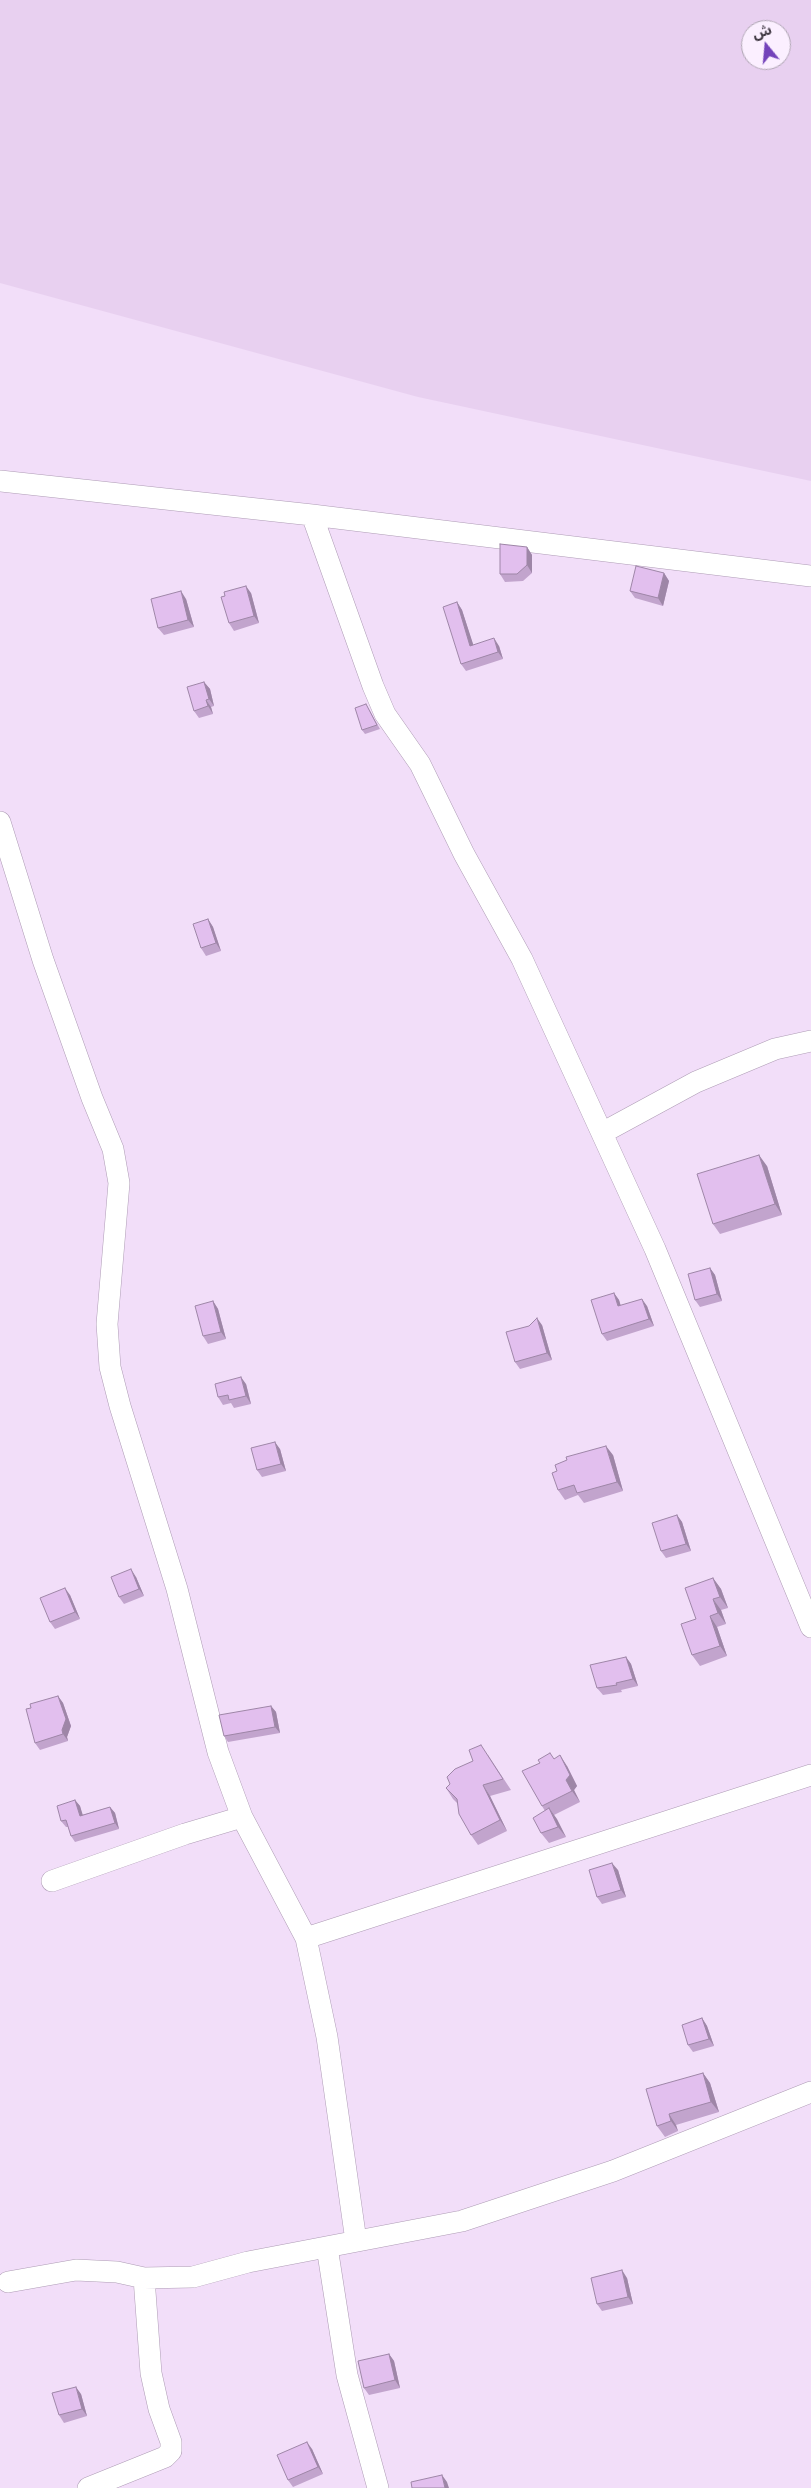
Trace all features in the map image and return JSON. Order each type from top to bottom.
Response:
[{"type":"street","points":[[0,481],[312,515],[811,576]]},
{"type":"street","points":[[312,515],[373,686],[385,714],[420,764],[464,854],[522,959],[655,1249],[811,1627]]},
{"type":"street","points":[[0,822],[43,960],[92,1098],[113,1149],[118,1183],[107,1324],[110,1367],[120,1406],[177,1590],[218,1752],[242,1817],[306,1938],[327,2037],[356,2241]]},
{"type":"street","points":[[602,1133],[696,1082],[775,1049],[811,1040]]},
{"type":"street","points":[[306,1938],[811,1775]]},
{"type":"street","points":[[52,1881],[169,1839],[242,1817]]},
{"type":"street","points":[[8,2282],[76,2270],[117,2272],[144,2278],[193,2277],[248,2262],[462,2221],[613,2171],[811,2092]]},
{"type":"street","points":[[327,2247],[346,2375],[378,2488]]},
{"type":"street","points":[[88,2488],[157,2460],[171,2452],[171,2442],[159,2409],[151,2373],[144,2278]]},
{"type":"shaded area","points":[[0,0],[811,0],[811,481],[418,397],[0,283]]},
{"type":"building","points":[[500,544],[527,547],[527,565],[517,574],[500,574]]},
{"type":"building","points":[[636,566],[664,573],[658,598],[630,591]]},
{"type":"building","points":[[246,586],[254,616],[229,623],[221,597],[225,596],[224,592]]},
{"type":"building","points":[[181,591],[188,620],[158,628],[151,599]]},
{"type":"building","points":[[457,602],[470,646],[494,638],[498,652],[461,664],[443,607]]},
{"type":"building","points":[[204,682],[209,699],[206,700],[208,706],[194,711],[187,687]]},
{"type":"building","points":[[366,704],[377,725],[362,730],[355,708]]},
{"type":"building","points":[[208,919],[216,943],[201,948],[193,924]]},
{"type":"building","points":[[759,1155],[775,1204],[713,1224],[697,1174]]},
{"type":"building","points":[[710,1268],[717,1294],[695,1300],[688,1274]]},
{"type":"building","points":[[614,1293],[618,1306],[642,1299],[649,1319],[602,1334],[591,1300]]},
{"type":"building","points":[[213,1301],[221,1332],[203,1336],[195,1306]]},
{"type":"building","points":[[537,1318],[547,1353],[515,1362],[506,1332],[529,1326]]},
{"type":"building","points":[[241,1377],[246,1396],[229,1400],[228,1395],[218,1397],[215,1384]]},
{"type":"building","points":[[275,1442],[281,1464],[257,1470],[251,1448]]},
{"type":"building","points":[[606,1446],[617,1482],[577,1493],[574,1485],[558,1490],[552,1473],[557,1471],[555,1465],[567,1460],[566,1457]]},
{"type":"building","points":[[677,1515],[686,1544],[661,1551],[652,1523]]},
{"type":"building","points":[[131,1569],[139,1589],[119,1597],[111,1577]]},
{"type":"building","points":[[713,1578],[720,1597],[713,1599],[718,1613],[710,1616],[720,1646],[692,1655],[681,1624],[696,1619],[685,1588]]},
{"type":"building","points":[[65,1588],[75,1612],[50,1622],[40,1598]]},
{"type":"building","points":[[626,1657],[633,1679],[616,1683],[617,1685],[597,1688],[590,1665]]},
{"type":"building","points":[[58,1696],[66,1719],[62,1730],[63,1734],[35,1743],[26,1709],[31,1708],[30,1704]]},
{"type":"building","points":[[271,1706],[275,1727],[224,1736],[219,1715]]},
{"type":"building","points":[[481,1745],[503,1779],[483,1785],[500,1820],[471,1835],[459,1814],[457,1799],[446,1788],[450,1784],[447,1777],[455,1769],[473,1761],[469,1750]]},
{"type":"building","points":[[550,1753],[554,1759],[560,1755],[570,1775],[566,1780],[572,1791],[542,1806],[522,1771],[540,1763],[538,1760]]},
{"type":"building","points":[[75,1800],[80,1816],[110,1807],[115,1823],[71,1836],[66,1820],[61,1821],[57,1806]]},
{"type":"building","points":[[549,1808],[558,1827],[541,1833],[533,1818]]},
{"type":"building","points":[[612,1863],[621,1890],[597,1897],[589,1870]]},
{"type":"building","points":[[702,2018],[709,2039],[688,2045],[682,2025]]},
{"type":"building","points":[[703,2073],[711,2102],[669,2114],[671,2121],[657,2126],[646,2089]]},
{"type":"building","points":[[622,2270],[628,2297],[597,2304],[591,2278]]},
{"type":"building","points":[[389,2354],[395,2380],[364,2388],[358,2361]]},
{"type":"building","points":[[76,2387],[82,2409],[59,2415],[52,2393]]},
{"type":"building","points":[[307,2442],[318,2467],[288,2480],[277,2455]]},
{"type":"building","points":[[442,2475],[445,2488],[412,2488],[411,2482]]}]
